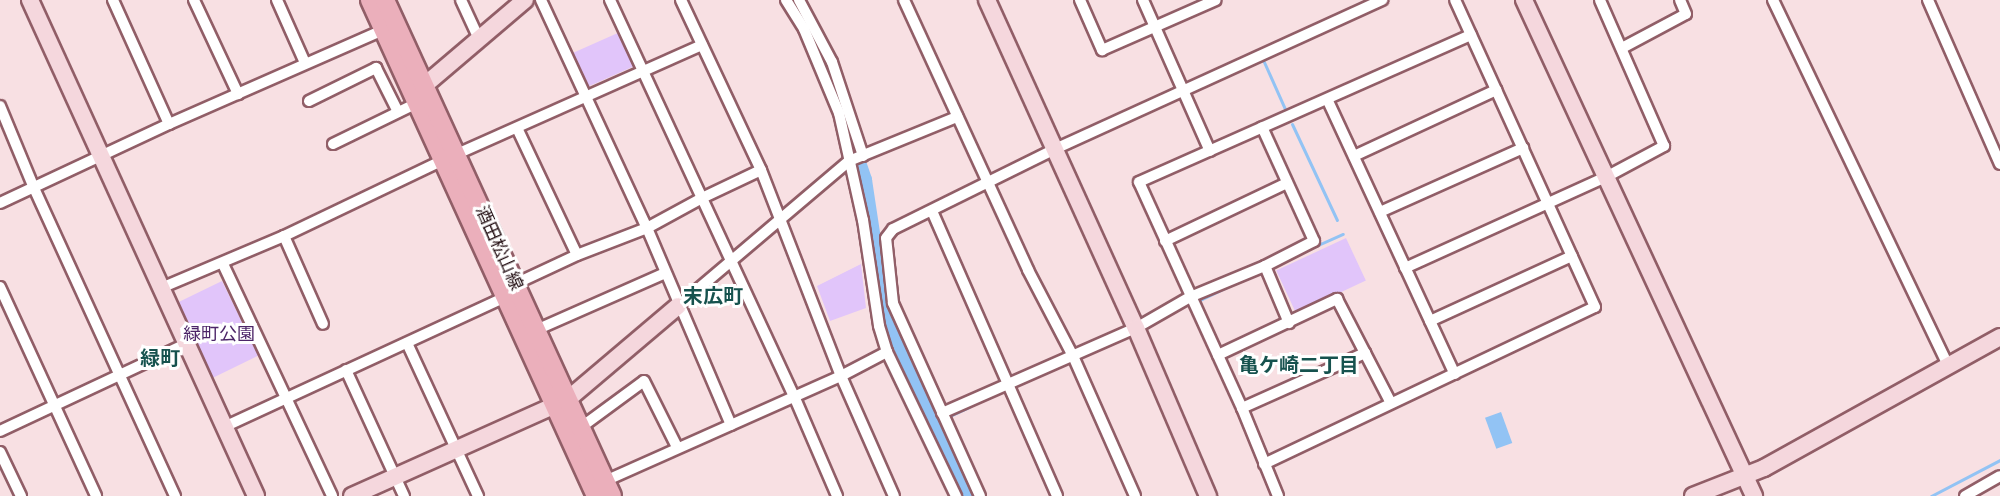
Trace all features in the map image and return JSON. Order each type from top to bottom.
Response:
[{"type":"main road","name":"酒田松山線","points":[[370,0],[417,103],[450,157]]},
{"type":"main road","name":"酒田松山線","points":[[385,0],[425,85],[450,157],[509,291],[560,403],[604,491]]},
{"type":"main road","name":"酒田松山線","points":[[509,291],[536,330],[560,403],[580,428],[604,491]]},
{"type":"street","points":[[30,0],[256,496]]},
{"type":"street","points":[[113,0],[169,124]]},
{"type":"street","points":[[194,0],[238,94]]},
{"type":"street","points":[[277,0],[305,63]]},
{"type":"street","points":[[461,0],[479,39]]},
{"type":"street","points":[[333,144],[417,103],[425,85],[525,0]]},
{"type":"street","points":[[542,0],[585,98],[647,228],[678,306],[731,425]]},
{"type":"street","points":[[610,0],[645,72],[730,263],[794,396],[837,496]]},
{"type":"street","points":[[681,0],[761,170],[779,222],[841,376],[894,496]]},
{"type":"street","points":[[786,0],[804,29],[827,81],[838,113],[863,220],[879,326],[887,352],[956,496]]},
{"type":"street","points":[[799,0],[832,62],[863,156]]},
{"type":"street","points":[[904,0],[1028,270],[1073,356],[1135,496]]},
{"type":"street","points":[[987,0],[1053,150],[1136,328],[1208,496]]},
{"type":"street","points":[[1080,0],[1102,50],[1155,28],[1209,1]]},
{"type":"street","points":[[1143,0],[1210,151]]},
{"type":"street","points":[[980,496],[893,303],[886,238],[893,229],[1053,150],[1382,0]]},
{"type":"street","points":[[1264,464],[1595,307],[1455,0]]},
{"type":"street","points":[[1524,0],[1754,496]]},
{"type":"street","points":[[1406,268],[1606,177],[1664,146],[1600,0]]},
{"type":"street","points":[[1622,48],[1686,14],[1680,0]]},
{"type":"street","points":[[1773,0],[1948,366]]},
{"type":"street","points":[[1928,0],[2000,164]]},
{"type":"street","points":[[0,203],[169,124],[383,30]]},
{"type":"street","points":[[1278,496],[1242,408],[1139,182],[1471,35]]},
{"type":"street","points":[[161,288],[224,264],[450,157],[702,45]]},
{"type":"street","points":[[309,101],[376,68],[398,112]]},
{"type":"street","points":[[1354,156],[1496,90]]},
{"type":"street","points":[[1328,100],[1455,374]]},
{"type":"street","points":[[0,106],[34,188],[175,496]]},
{"type":"street","points":[[352,496],[560,403],[779,222],[849,161],[957,117]]},
{"type":"street","points":[[942,413],[1136,328],[1190,297],[1265,266],[1314,242],[1262,127]]},
{"type":"street","points":[[518,128],[577,255]]},
{"type":"street","points":[[1380,212],[1523,148]]},
{"type":"street","points":[[224,427],[285,397],[407,343],[577,255],[647,228],[761,170]]},
{"type":"street","points":[[1165,241],[1287,183]]},
{"type":"street","points":[[932,211],[1057,496]]},
{"type":"street","points":[[284,236],[323,324]]},
{"type":"street","points":[[1430,321],[1572,256]]},
{"type":"street","points":[[224,264],[332,496]]},
{"type":"street","points":[[1265,266],[1289,323]]},
{"type":"street","points":[[536,330],[665,273]]},
{"type":"street","points":[[0,287],[96,496]]},
{"type":"street","points":[[1218,356],[1337,299],[1391,403]]},
{"type":"street","points":[[1693,496],[1746,476],[2000,337]]},
{"type":"street","points":[[407,343],[478,496]]},
{"type":"street","points":[[0,431],[186,344]]},
{"type":"street","points":[[604,491],[677,447],[841,376],[887,352]]},
{"type":"street","points":[[1242,408],[1365,353]]},
{"type":"street","points":[[346,370],[404,496]]},
{"type":"street","points":[[580,428],[644,381],[677,447]]},
{"type":"street","points":[[0,452],[21,496]]},
{"type":"street","points":[[1965,496],[2000,476]]},
{"type":"green space","points":[[620,32],[635,66],[584,89],[569,55]]},
{"type":"green space","points":[[1346,238],[1366,281],[1296,313],[1276,271]]},
{"type":"green space","points":[[861,264],[866,308],[830,321],[817,286]]},
{"type":"green space","name":"緑町公園","points":[[222,281],[258,356],[213,378],[176,303]]},
{"type":"water","points":[[1501,412],[1512,443],[1496,449],[1485,418]]},
{"type":"waterway","points":[[809,33],[822,57],[864,180],[883,305],[968,496]]},
{"type":"waterway","points":[[1264,62],[1285,109]]},
{"type":"waterway","points":[[1292,124],[1337,220]]},
{"type":"waterway","points":[[1309,249],[1343,234]]},
{"type":"waterway","points":[[1200,300],[1227,287]]},
{"type":"waterway","points":[[952,415],[969,407]]},
{"type":"waterway","points":[[1931,496],[2000,460]]},
{"type":"district","name":"末広町","points":[[713,296]]},
{"type":"district","name":"緑町","points":[[160,358]]},
{"type":"district","name":"亀ケ崎二丁目","points":[[1299,365]]}]
